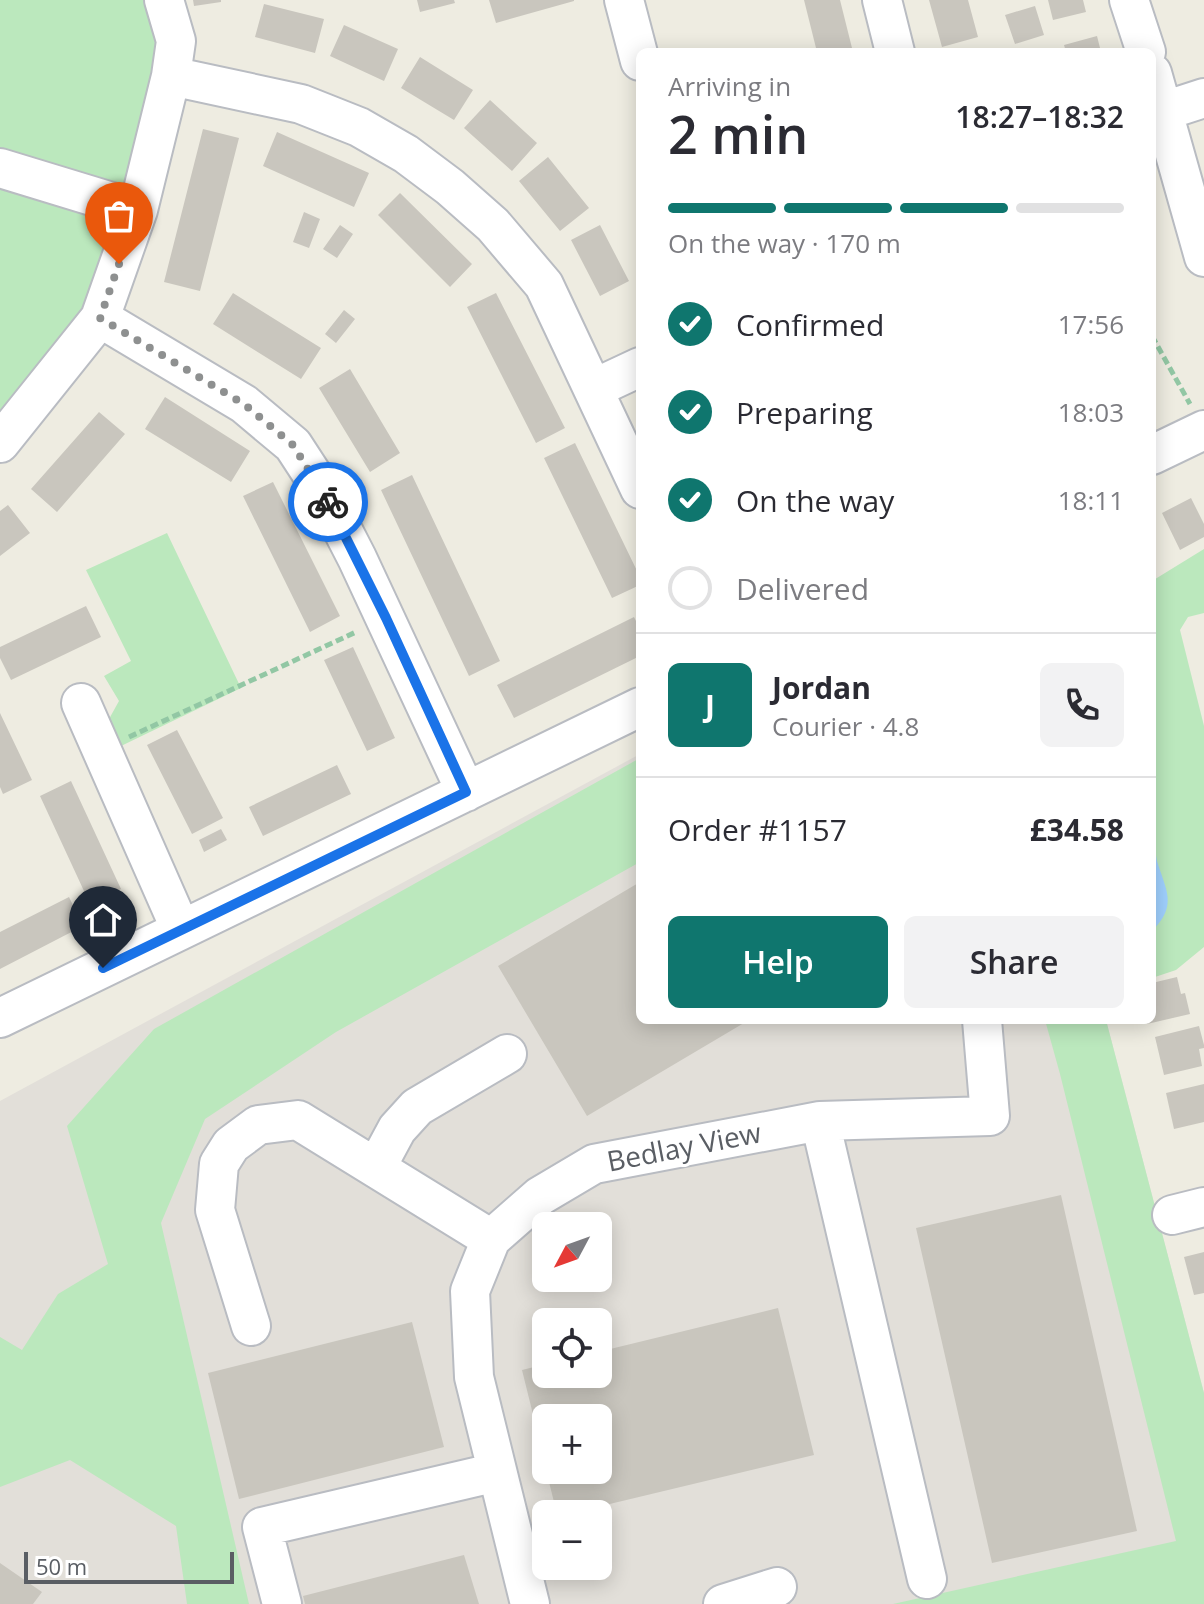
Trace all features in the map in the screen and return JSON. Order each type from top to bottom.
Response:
[{"type":"street","points":[[0,443],[100,318],[138,210],[171,76],[176,41],[164,0]]},
{"type":"street","points":[[624,0],[637,48]]},
{"type":"street","points":[[882,0],[894,48]]},
{"type":"street","points":[[1129,0],[1145,48]]},
{"type":"street","points":[[171,76],[301,104],[359,127],[406,154],[450,187],[493,225],[544,285],[636,480]]},
{"type":"street","points":[[1156,86],[1204,257]]},
{"type":"street","points":[[1164,111],[1204,98]]},
{"type":"street","points":[[0,168],[138,210]]},
{"type":"street","points":[[100,318],[244,404],[293,445],[321,488],[386,618],[466,792]]},
{"type":"street","points":[[593,389],[636,369]]},
{"type":"street","points":[[1156,452],[1200,423]]},
{"type":"street","points":[[81,703],[181,930]]},
{"type":"street","points":[[0,1018],[636,709]]},
{"type":"street","name":"Bedlay View","points":[[530,1604],[474,1377],[470,1291],[491,1239],[540,1196],[594,1164],[820,1121],[990,1116],[982,1024]]},
{"type":"street","points":[[376,1168],[397,1129],[417,1107],[507,1054]]},
{"type":"street","points":[[251,1326],[215,1210],[219,1164],[231,1145],[258,1125],[298,1120],[491,1239]]},
{"type":"street","points":[[820,1121],[927,1579]]},
{"type":"street","points":[[282,1604],[262,1527],[497,1472]]},
{"type":"street","points":[[723,1604],[777,1587]]},
{"type":"path","points":[[1156,343],[1200,423]]},
{"type":"path","points":[[102,750],[386,618]]},
{"type":"shaded area","points":[[636,756],[636,1024],[1107,1024],[1204,1393],[1204,1604],[0,1604],[0,1101]]},
{"type":"green space","points":[[0,0],[164,0],[176,41],[100,318],[0,443]]},
{"type":"green space","points":[[167,533],[241,688],[121,746],[109,719],[119,701],[104,676],[131,661],[86,570]]},
{"type":"green space","points":[[1204,549],[1204,613],[1188,617],[1180,630],[1204,726],[1204,947],[1176,970],[1156,977],[1156,579]]},
{"type":"green space","points":[[636,760],[636,864],[336,1032],[205,1119],[161,1223],[249,1604],[187,1604],[176,1526],[70,1460],[0,1487],[0,1337],[22,1350],[58,1294],[108,1264],[67,1126],[154,1029]]},
{"type":"green space","points":[[1046,1024],[1107,1024],[1204,1393],[1204,1604],[893,1604],[1176,1541]]},
{"type":"water","points":[[1156,853],[1168,898],[1156,926]]},
{"type":"building","points":[[193,0],[221,0],[221,2],[194,6]]},
{"type":"building","points":[[417,0],[454,0],[455,3],[420,12]]},
{"type":"building","points":[[489,0],[574,0],[574,1],[496,23]]},
{"type":"building","points":[[804,0],[840,0],[852,48],[816,48]]},
{"type":"building","points":[[929,0],[968,0],[978,37],[942,47]]},
{"type":"building","points":[[1048,0],[1083,0],[1086,12],[1053,20]]},
{"type":"building","points":[[264,4],[324,19],[315,53],[255,37]]},
{"type":"building","points":[[1035,6],[1044,35],[1015,44],[1005,15]]},
{"type":"building","points":[[344,25],[398,49],[384,81],[330,56]]},
{"type":"building","points":[[1097,36],[1100,48],[1065,48],[1064,45]]},
{"type":"building","points":[[420,57],[473,90],[454,120],[401,88]]},
{"type":"building","points":[[490,100],[537,143],[512,171],[464,128]]},
{"type":"building","points":[[203,129],[239,138],[200,291],[164,282]]},
{"type":"building","points":[[277,132],[369,173],[354,207],[263,166]]},
{"type":"building","points":[[548,157],[589,208],[560,231],[519,181]]},
{"type":"building","points":[[400,193],[472,264],[450,287],[378,215]]},
{"type":"building","points":[[304,212],[320,219],[309,248],[293,242]]},
{"type":"building","points":[[340,225],[353,234],[337,258],[323,249]]},
{"type":"building","points":[[600,225],[629,281],[600,296],[571,240]]},
{"type":"building","points":[[233,293],[321,348],[301,379],[213,324]]},
{"type":"building","points":[[496,293],[565,428],[536,443],[467,307]]},
{"type":"building","points":[[344,310],[355,319],[336,343],[325,334]]},
{"type":"building","points":[[350,369],[400,453],[370,472],[319,388]]},
{"type":"building","points":[[165,397],[250,451],[231,482],[145,429]]},
{"type":"building","points":[[99,412],[125,434],[57,512],[31,489]]},
{"type":"building","points":[[575,443],[636,569],[636,587],[612,598],[544,458]]},
{"type":"building","points":[[412,475],[500,661],[469,676],[381,490]]},
{"type":"building","points":[[273,482],[340,616],[310,632],[243,496]]},
{"type":"building","points":[[1191,498],[1204,524],[1204,537],[1180,550],[1162,513]]},
{"type":"building","points":[[8,505],[30,533],[0,556],[0,511]]},
{"type":"building","points":[[86,606],[101,637],[11,680],[0,658],[0,647]]},
{"type":"building","points":[[634,617],[636,621],[636,658],[514,718],[497,685]]},
{"type":"building","points":[[353,647],[395,738],[367,751],[324,660]]},
{"type":"building","points":[[0,713],[32,780],[3,794],[0,787]]},
{"type":"building","points":[[177,730],[223,818],[192,834],[147,745]]},
{"type":"building","points":[[337,765],[351,794],[263,836],[249,807]]},
{"type":"building","points":[[71,781],[121,889],[90,904],[40,796]]},
{"type":"building","points":[[221,829],[227,840],[204,852],[199,840]]},
{"type":"building","points":[[636,884],[636,1024],[742,1024],[587,1116],[498,966]]},
{"type":"building","points":[[69,897],[83,926],[0,969],[0,932]]},
{"type":"building","points":[[1177,977],[1190,1014],[1156,1022],[1156,982]]},
{"type":"building","points":[[1199,1026],[1204,1045],[1199,1049],[1202,1066],[1164,1075],[1155,1037]]},
{"type":"building","points":[[1204,1084],[1204,1122],[1174,1129],[1166,1093]]},
{"type":"building","points":[[1061,1195],[1137,1531],[992,1563],[916,1228]]},
{"type":"building","points":[[1204,1252],[1204,1293],[1194,1295],[1184,1257]]},
{"type":"building","points":[[778,1308],[814,1455],[612,1503],[612,1500],[554,1500],[550,1484],[612,1484],[612,1404],[532,1404],[532,1410],[522,1370],[532,1368],[532,1388],[612,1388],[612,1349]]},
{"type":"building","points":[[412,1322],[444,1447],[239,1499],[208,1373]]},
{"type":"building","points":[[464,1555],[479,1604],[305,1604],[303,1596]]},
{"type":"building","points":[[0,1563],[42,1592],[33,1604],[0,1604]]},
{"type":"way so far","points":[[119,264],[100,318],[244,404],[293,445],[328,502]]},
{"type":"route","points":[[103,968],[466,792],[386,618],[328,502]]}]
